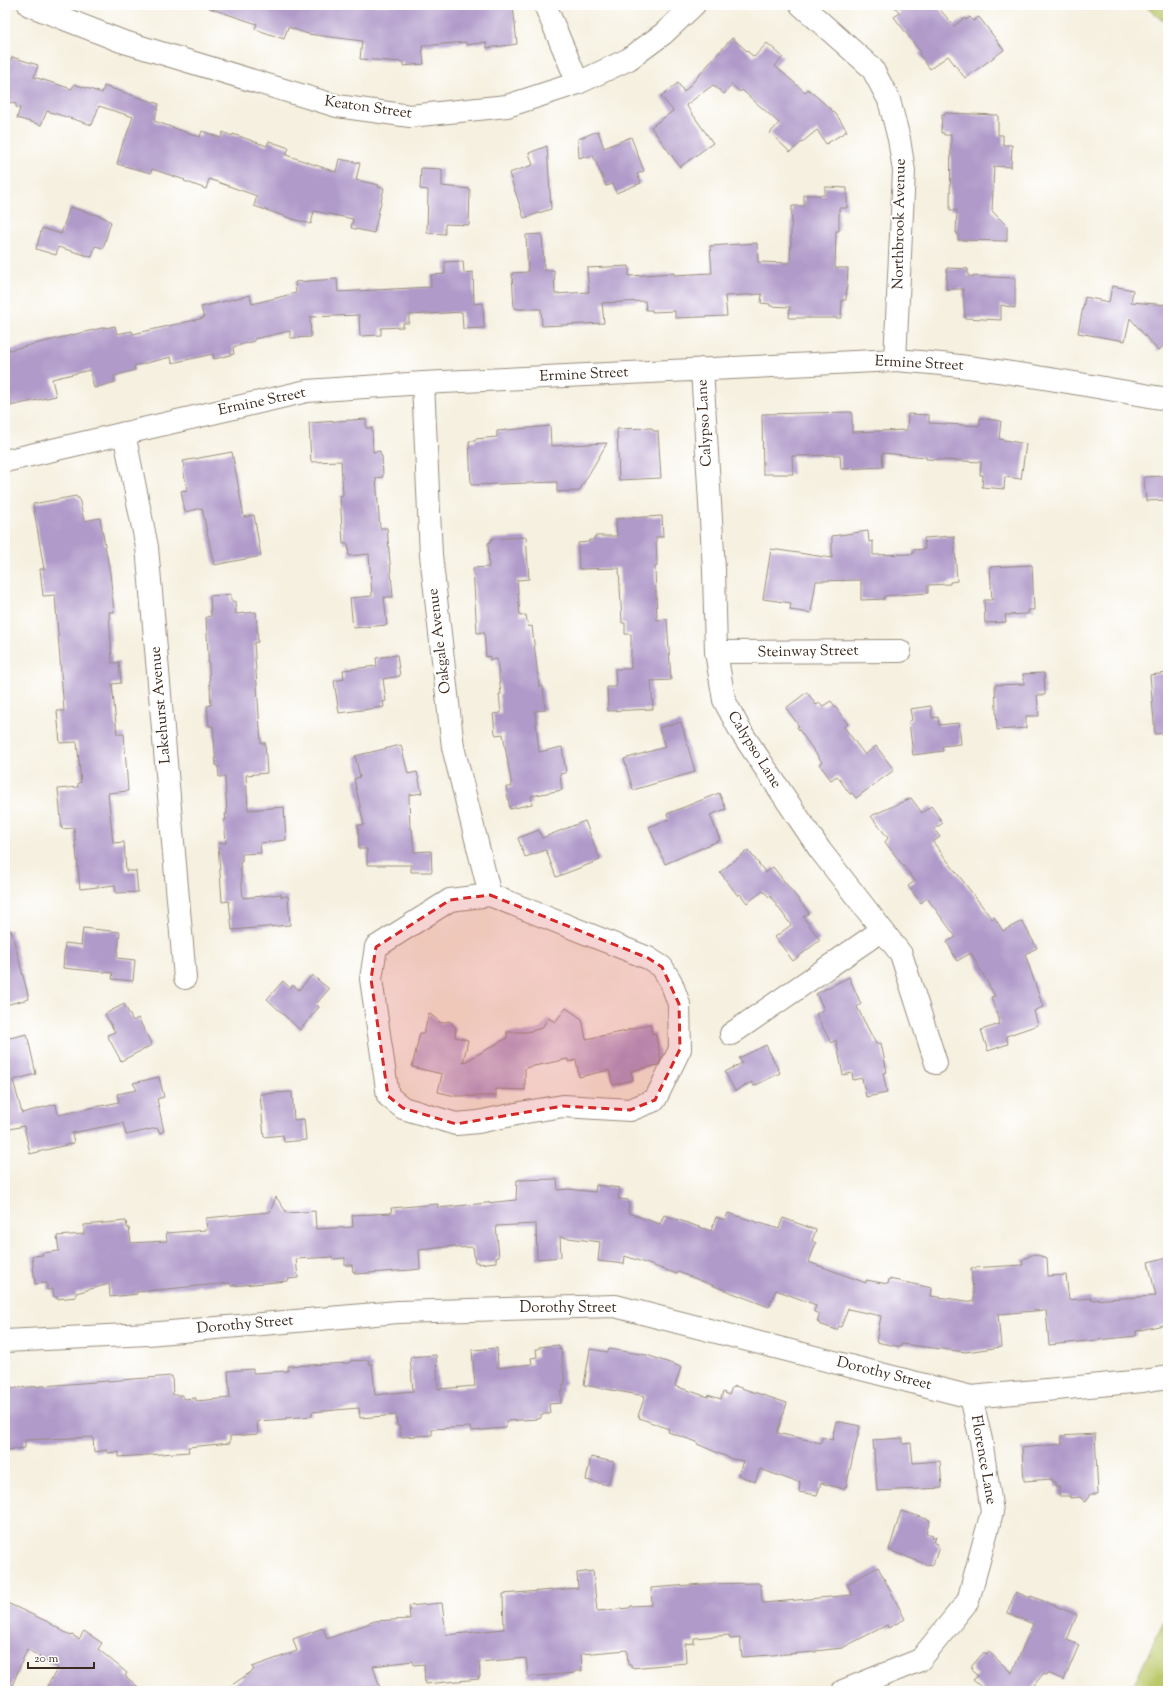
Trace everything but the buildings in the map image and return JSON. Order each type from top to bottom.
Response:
[{"type":"street","name":"Keaton Street","points":[[29,5],[121,41],[337,106],[410,116],[507,106],[578,83],[629,59],[663,34],[694,5]]},
{"type":"street","points":[[545,5],[578,83]]},
{"type":"street","name":"Northbrook Avenue","points":[[801,5],[872,68],[888,100],[900,139],[904,171],[895,360]]},
{"type":"street","name":"Ermine Street","points":[[5,461],[307,391],[423,383],[895,360],[930,362],[1019,373],[1168,399]]},
{"type":"street","name":"Calypso Lane","points":[[702,369],[714,570],[716,652],[724,700],[741,732],[820,850],[901,954],[936,1063]]},
{"type":"street","name":"Oakgale Avenue","points":[[423,383],[430,555],[453,747],[490,894]]},
{"type":"street","name":"Lakehurst Avenue","points":[[124,433],[147,547],[185,978]]},
{"type":"street","name":"Steinway Street","points":[[716,652],[900,651]]},
{"type":"street","points":[[490,894],[648,958],[662,967],[671,982],[679,1004],[680,1049],[654,1100],[630,1110],[563,1106],[478,1122],[456,1124],[403,1108],[388,1096],[371,979],[376,947],[450,900],[490,894]]},
{"type":"street","points":[[731,1034],[882,930]]},
{"type":"street","name":"Dorothy Street","points":[[5,1341],[148,1334],[398,1312],[615,1306],[971,1396],[1143,1381],[1168,1377]]},
{"type":"street","name":"Florence Lane","points":[[843,1691],[920,1660],[968,1601],[992,1512],[981,1440],[971,1396]]},
{"type":"highlighted area","points":[[490,895],[648,958],[662,967],[679,1004],[680,1049],[655,1100],[630,1110],[563,1106],[456,1124],[403,1108],[388,1096],[371,979],[376,947],[450,900]]},
{"type":"green space","points":[[1144,5],[1168,5],[1168,12],[1163,21]]},
{"type":"green space","points":[[1168,1612],[1168,1691],[1131,1691]]}]
